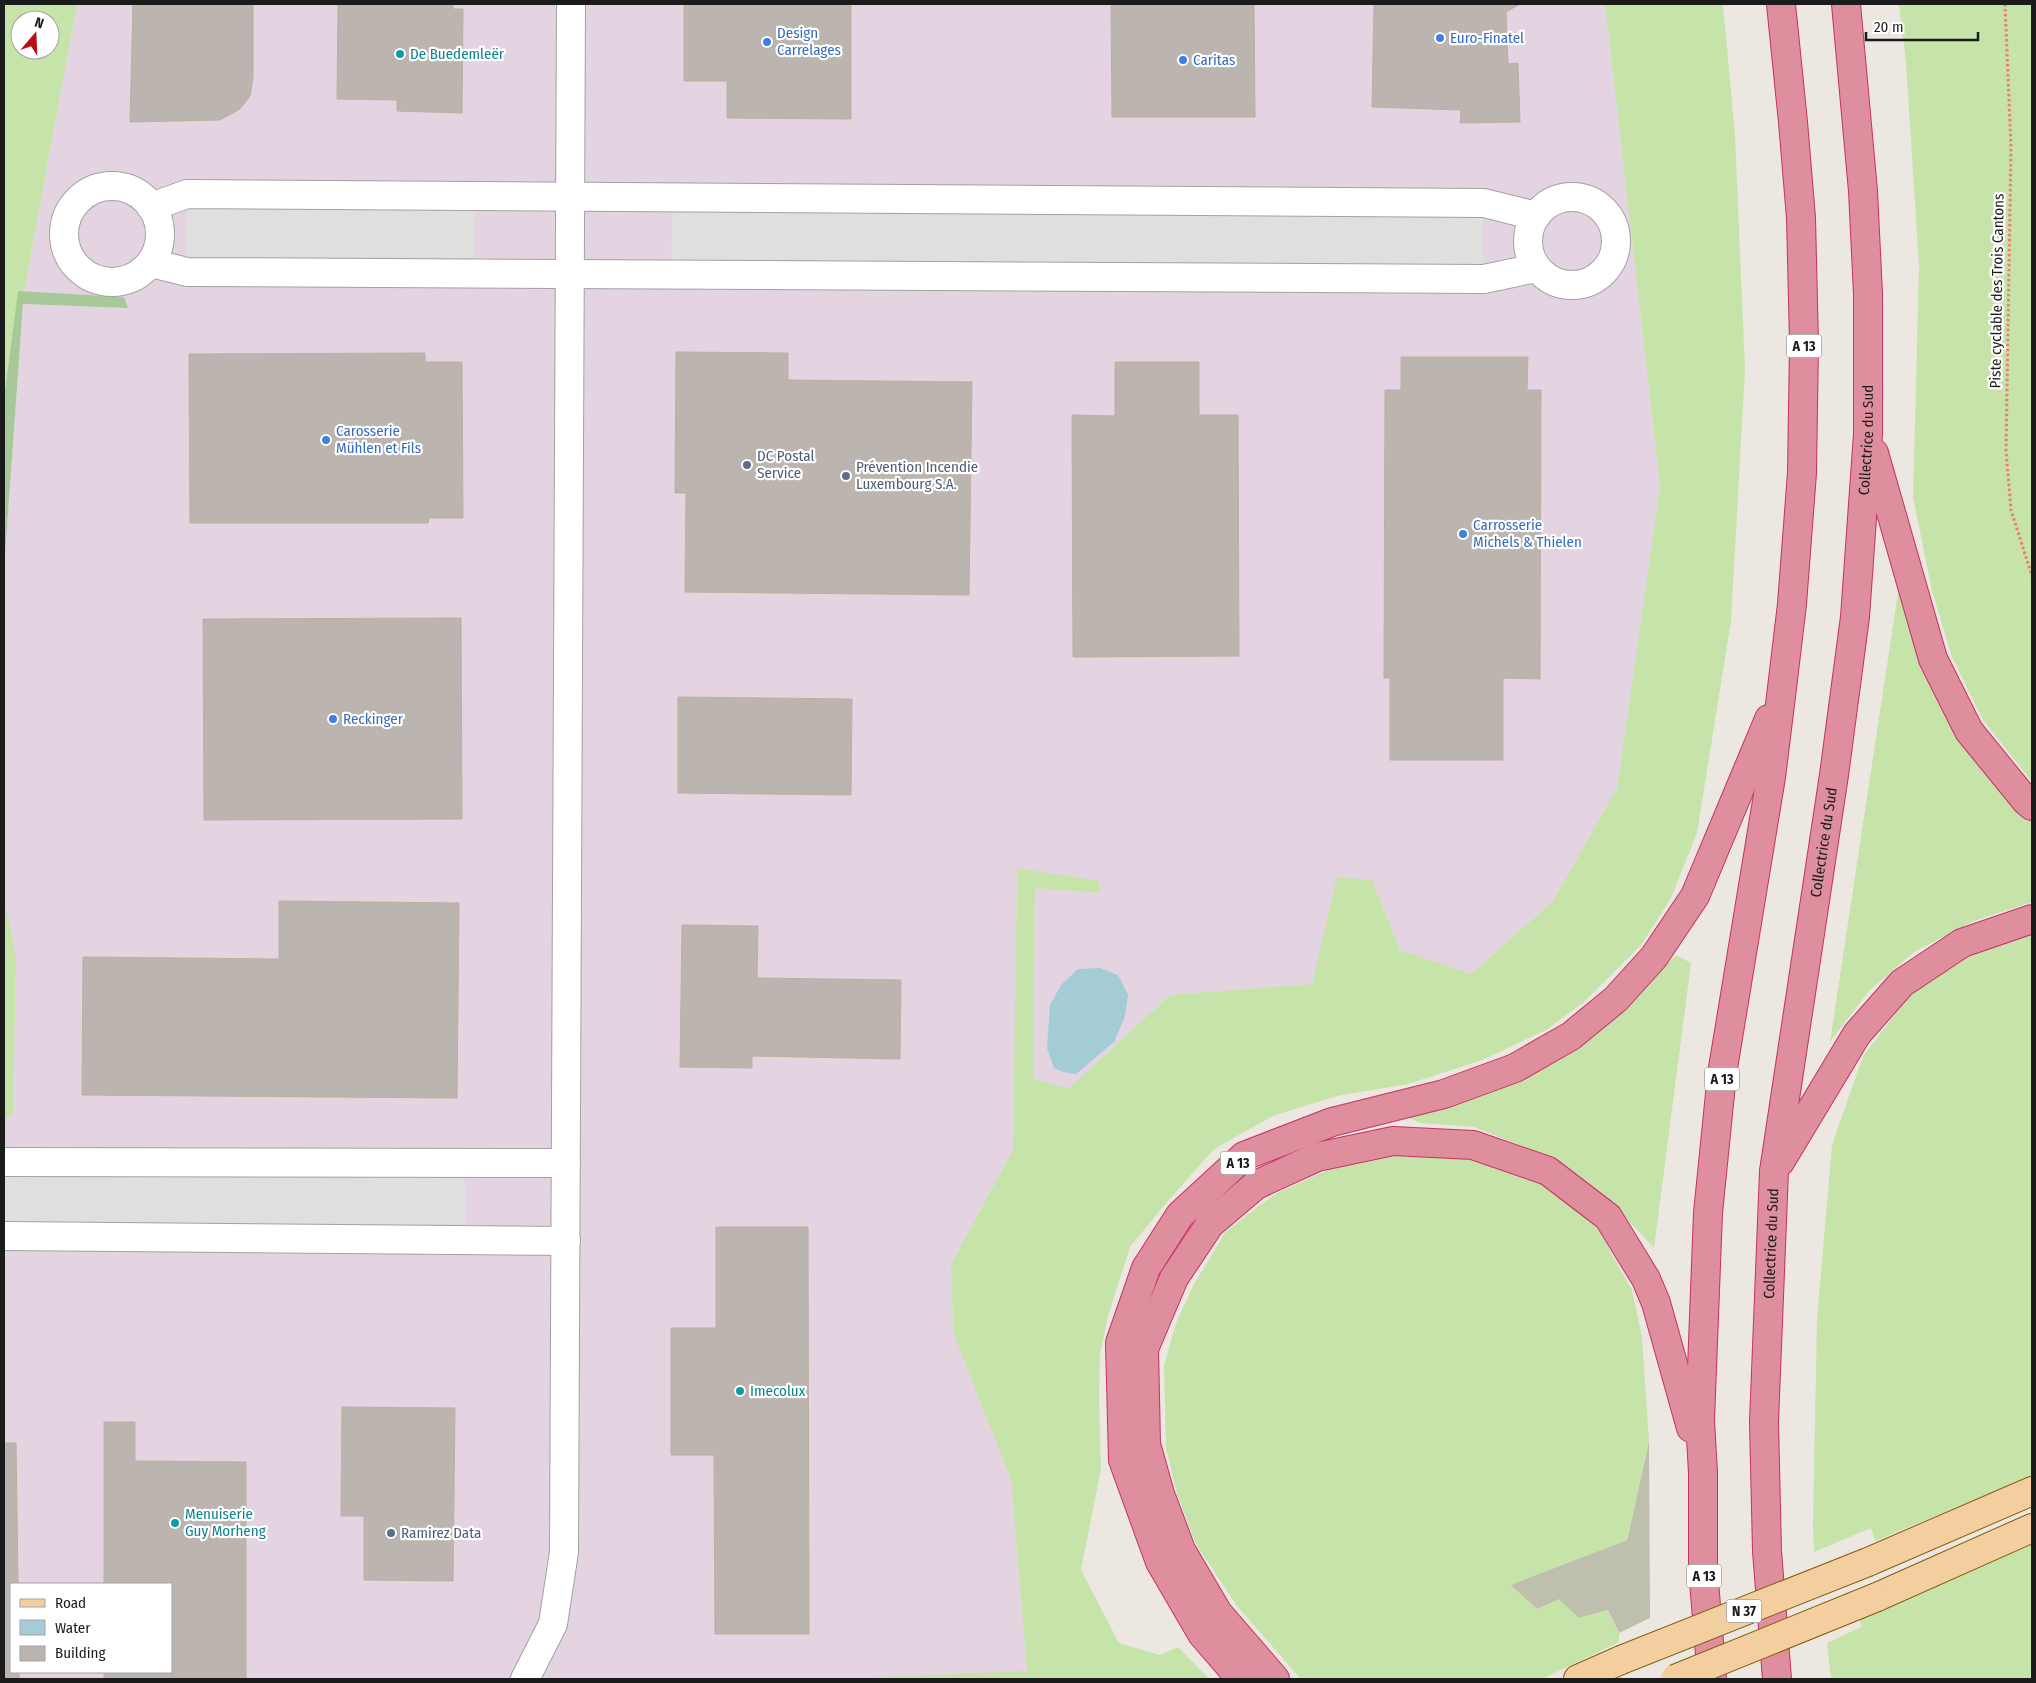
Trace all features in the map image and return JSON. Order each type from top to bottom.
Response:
[{"type":"highway","name":"A 13","points":[[1712,1679],[1703,1568],[1703,1473],[1700,1420],[1708,1214],[1722,1074],[1769,786],[1782,688],[1792,604],[1802,473],[1804,343],[1800,208],[1781,4]]},
{"type":"highway","name":"Collectrice du Sud","points":[[1777,1679],[1767,1551],[1764,1422],[1774,1171],[1834,776],[1854,617],[1868,434],[1868,294],[1863,192],[1846,4]]},
{"type":"highway","points":[[1868,434],[1934,659],[1969,731],[2032,806]]},
{"type":"highway","name":"A 13","points":[[1241,1679],[1202,1634],[1160,1562],[1123,1460],[1120,1343],[1146,1268],[1180,1215],[1244,1156],[1332,1122],[1444,1094],[1515,1068],[1571,1036],[1616,999],[1654,957],[1695,896],[1782,688]]},
{"type":"highway","points":[[1774,1171],[1857,1034],[1902,983],[1962,943],[2032,919]]},
{"type":"highway","name":"A 13","points":[[1275,1679],[1218,1613],[1181,1550],[1160,1494],[1146,1444],[1144,1349],[1174,1278],[1210,1224],[1256,1185],[1317,1157],[1393,1141],[1473,1145],[1548,1171],[1608,1217],[1646,1279],[1656,1303],[1703,1473]]},
{"type":"main road","name":"N 37","points":[[1578,1679],[1620,1660],[1868,1562],[2032,1492]]},
{"type":"main road","name":"N 37","points":[[1674,1679],[1877,1597],[2032,1528]]},
{"type":"street","points":[[525,1679],[554,1624],[564,1552],[571,4]]},
{"type":"street","points":[[110,186],[126,188],[140,195],[152,206],[158,220],[160,235],[157,250],[150,263],[139,274],[124,280],[108,282],[92,278],[79,270],[69,256],[64,241],[64,225],[70,210],[80,198],[94,189],[110,186]]},
{"type":"street","points":[[152,206],[187,194],[1484,204],[1536,216]]},
{"type":"street","points":[[1574,197],[1588,200],[1601,208],[1610,220],[1616,233],[1616,248],[1611,262],[1602,274],[1590,282],[1575,285],[1560,284],[1547,278],[1536,268],[1527,242],[1529,228],[1536,216],[1546,205],[1560,199],[1574,197]]},
{"type":"street","points":[[150,263],[187,272],[1484,280],[1536,268]]},
{"type":"street","points":[[4,1162],[566,1163]]},
{"type":"street","points":[[4,1236],[566,1241]]},
{"type":"path","name":"Piste cyclable des Trois Cantons","points":[[2005,4],[2011,147],[2006,452],[2011,510],[2032,576]]},
{"type":"path","points":[[2027,560],[2032,559]]},
{"type":"shaded area","points":[[77,4],[1605,4],[1660,486],[1617,788],[1553,901],[1471,974],[1400,950],[1372,880],[1312,984],[1170,995],[1068,1089],[1033,1078],[1035,888],[1099,893],[1099,881],[1017,869],[1013,1150],[951,1264],[953,1333],[1011,1480],[1027,1672],[877,1677],[877,1679],[4,1679],[4,1121],[13,1112],[16,958],[4,896],[5,555],[23,304],[127,308],[124,297],[24,292]]},
{"type":"shaded area","points":[[187,209],[475,210],[475,258],[187,257]]},
{"type":"shaded area","points":[[672,211],[1483,216],[1483,265],[671,261]]},
{"type":"shaded area","points":[[4,1174],[465,1175],[465,1224],[4,1223]]},
{"type":"shaded area","points":[[1649,1441],[1650,1618],[1619,1633],[1608,1610],[1579,1618],[1537,1609],[1510,1585],[1627,1540]]},
{"type":"green space","points":[[4,4],[77,4],[24,292],[18,292],[4,398]]},
{"type":"green space","points":[[1605,4],[1723,4],[1735,135],[1745,369],[1731,621],[1697,833],[1671,898],[1642,944],[1584,1002],[1546,1030],[1482,1060],[1408,1084],[1337,1096],[1273,1116],[1214,1149],[1130,1247],[1108,1316],[1100,1355],[1101,1469],[1081,1570],[1119,1643],[1160,1655],[1178,1647],[1209,1679],[877,1679],[877,1677],[1027,1671],[1011,1480],[953,1333],[951,1264],[1013,1150],[1017,868],[1099,881],[1099,893],[1035,888],[1033,1078],[1068,1089],[1170,995],[1312,984],[1337,877],[1372,880],[1400,950],[1471,974],[1553,901],[1617,788],[1660,486]]},
{"type":"green space","points":[[1899,4],[2032,4],[2032,782],[1983,720],[1952,657],[1932,591],[1913,497],[1919,266],[1906,63]]},
{"type":"green space","points":[[18,291],[124,297],[128,308],[23,304],[5,555],[4,671],[4,398]]},
{"type":"green space","points":[[1899,586],[1938,701],[1977,759],[2032,819],[2032,902],[1974,921],[1914,952],[1869,991],[1830,1042]]},
{"type":"green space","points":[[4,896],[16,958],[13,1112],[4,1121]]},
{"type":"green space","points":[[2032,933],[2032,1476],[1875,1541],[1871,1528],[1814,1552],[1817,1319],[1832,1145],[1863,1056],[1910,995],[1967,956]]},
{"type":"green space","points":[[1676,955],[1691,963],[1654,1248],[1616,1207],[1555,1159],[1474,1127],[1420,1123],[1406,1116],[1575,1048],[1626,1008]]},
{"type":"green space","points":[[1396,1156],[1473,1158],[1542,1183],[1597,1228],[1632,1290],[1642,1337],[1649,1441],[1627,1540],[1510,1585],[1537,1609],[1559,1599],[1579,1618],[1608,1610],[1619,1633],[1619,1642],[1542,1679],[1301,1679],[1237,1606],[1196,1544],[1177,1494],[1166,1448],[1164,1366],[1176,1323],[1194,1284],[1226,1231],[1275,1194],[1328,1170]]},
{"type":"green space","points":[[2032,1539],[2032,1679],[1831,1679],[1827,1643],[1861,1627],[1859,1615]]},
{"type":"water","points":[[1100,968],[1118,975],[1128,995],[1125,1016],[1114,1042],[1076,1074],[1063,1072],[1054,1068],[1047,1048],[1050,1005],[1061,985],[1078,969]]},
{"type":"building","points":[[133,4],[253,4],[253,78],[250,96],[240,109],[220,120],[130,122]]},
{"type":"building","name":"De Buedemleër","points":[[338,4],[453,4],[453,9],[463,9],[462,113],[397,111],[397,100],[337,99]]},
{"type":"building","name":"Design Carrelages","points":[[684,4],[851,4],[851,119],[727,118],[727,81],[684,81]]},
{"type":"building","name":"Caritas","points":[[1111,4],[1254,4],[1255,117],[1112,117]]},
{"type":"building","name":"Euro-Finatel","points":[[1374,4],[1520,4],[1506,12],[1508,64],[1518,63],[1520,122],[1460,123],[1461,110],[1372,107]]},
{"type":"building","points":[[676,352],[788,353],[788,380],[972,382],[969,595],[685,592],[686,493],[675,493]]},
{"type":"building","name":"Carosserie Mühlen et Fils","points":[[425,353],[425,362],[462,362],[463,518],[429,518],[428,523],[190,523],[189,354]]},
{"type":"building","name":"Carrosserie Michels & Thielen","points":[[1401,357],[1528,357],[1527,390],[1541,390],[1540,679],[1503,678],[1503,760],[1390,760],[1390,678],[1384,678],[1385,390],[1401,390]]},
{"type":"building","points":[[1115,362],[1199,362],[1199,415],[1238,415],[1239,656],[1073,657],[1072,415],[1115,416]]},
{"type":"building","name":"Reckinger","points":[[461,618],[462,819],[204,820],[203,619]]},
{"type":"building","points":[[678,697],[852,699],[851,795],[678,793]]},
{"type":"building","points":[[279,901],[459,903],[457,1098],[82,1095],[83,957],[279,959]]},
{"type":"building","points":[[682,925],[758,926],[757,978],[901,980],[900,1059],[752,1056],[752,1068],[680,1067]]},
{"type":"building","name":"Imecolux","points":[[716,1227],[808,1227],[809,1634],[715,1634],[714,1455],[671,1455],[671,1328],[716,1328]]},
{"type":"building","points":[[342,1407],[455,1408],[453,1581],[364,1580],[364,1516],[341,1516]]},
{"type":"building","name":"Menuiserie Guy Morheng","points":[[104,1422],[135,1422],[135,1461],[246,1462],[246,1679],[104,1679],[104,1673],[172,1673],[172,1583],[104,1583]]},
{"type":"building","points":[[4,1443],[16,1443],[18,1583],[10,1583],[10,1673],[19,1673],[19,1679],[4,1679]]},
{"type":"place","name":"Euro-Finatel","points":[[1440,38]]},
{"type":"place","name":"Design Carrelages","points":[[767,42]]},
{"type":"place","name":"De Buedemleër","points":[[400,54]]},
{"type":"place","name":"Caritas","points":[[1183,60]]},
{"type":"place","name":"Carosserie Mühlen et Fils","points":[[326,440]]},
{"type":"place","name":"DC Postal Service","points":[[747,465]]},
{"type":"place","name":"Prévention Incendie Luxembourg S.A.","points":[[846,476]]},
{"type":"place","name":"Carrosserie Michels & Thielen","points":[[1463,534]]},
{"type":"place","name":"Reckinger","points":[[333,719]]},
{"type":"place","name":"Imecolux","points":[[740,1391]]},
{"type":"place","name":"Menuiserie Guy Morheng","points":[[175,1523]]},
{"type":"place","name":"Ramirez Data","points":[[391,1533]]}]
